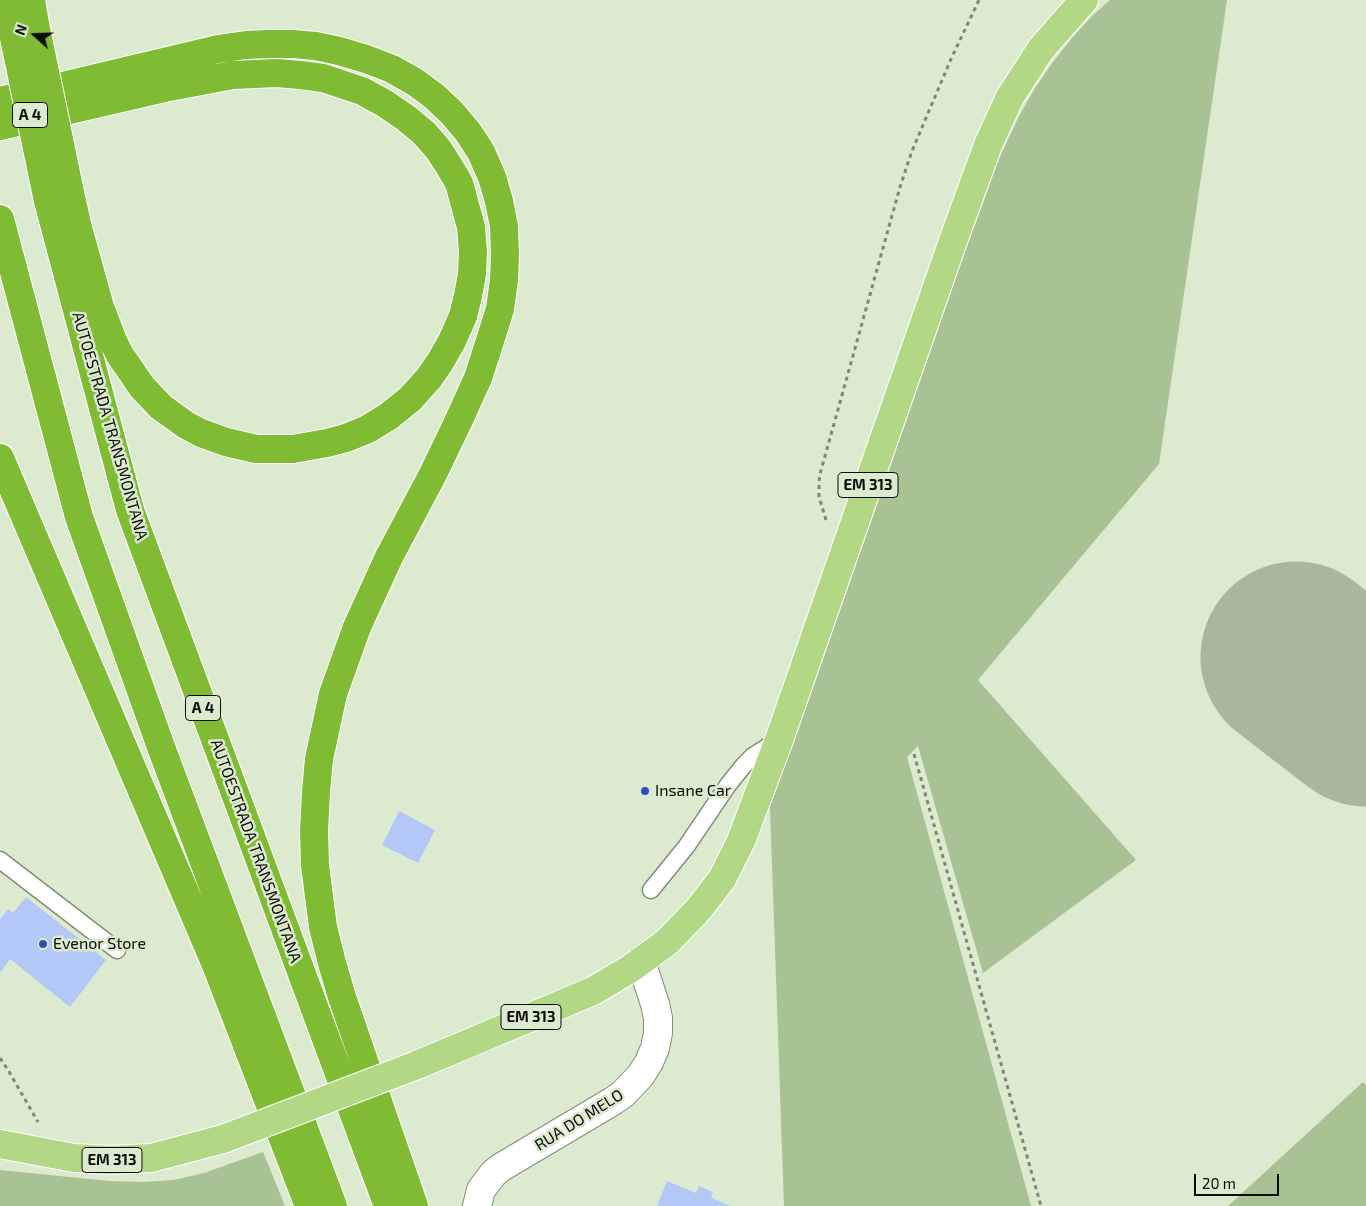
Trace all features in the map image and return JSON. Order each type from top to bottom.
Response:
[{"type":"highway","name":"AUTOESTRADA TRANSMONTANA","points":[[7,0],[26,17],[59,199],[130,510],[388,1206]]},
{"type":"highway","points":[[0,101],[218,49],[268,44],[316,46],[366,59],[392,69],[415,82],[434,96],[468,132],[481,152],[492,177],[504,226],[506,254],[500,309],[478,378],[433,474],[389,556],[344,659],[331,701],[319,759],[316,792],[315,865],[323,927],[342,997],[414,1206]]},
{"type":"highway","points":[[0,126],[164,88],[233,75],[300,74],[323,78],[362,91],[399,112],[424,133],[438,149],[459,183],[470,227],[473,252],[472,274],[463,316],[452,341],[429,378],[410,399],[389,416],[368,429],[327,444],[293,449],[256,449],[226,442],[186,425],[161,407],[142,387],[120,355],[100,307],[78,228],[59,199]]},
{"type":"highway","points":[[0,219],[79,517],[161,747],[333,1206]]},
{"type":"highway","points":[[0,458],[216,965],[309,1206]]},
{"type":"main road","name":"EM 313","points":[[0,1144],[74,1158],[110,1160],[151,1158],[223,1139],[417,1066],[593,991],[630,970],[667,942],[698,910],[722,879],[741,841],[779,740],[988,145],[1010,97],[1041,49],[1084,0]]},
{"type":"street","name":"RUA DO MELO","points":[[477,1206],[481,1190],[500,1168],[613,1102],[641,1075],[649,1062],[658,1033],[656,1004],[641,962]]},
{"type":"lane","points":[[651,890],[686,846],[744,764],[753,756],[779,740]]},
{"type":"lane","points":[[0,860],[117,950]]},
{"type":"path","points":[[844,553],[823,512],[819,489],[820,474],[908,163],[951,59],[979,0]]},
{"type":"path","points":[[914,754],[1041,1206]]},
{"type":"path","points":[[0,1058],[57,1155]]},
{"type":"green space","points":[[1110,0],[1227,0],[1159,464],[978,680],[1136,860],[983,973],[918,746],[907,757],[1031,1206],[784,1206],[770,807],[992,173],[1019,116],[1035,88],[1071,39]]},
{"type":"green space","points":[[1363,1082],[1366,1085],[1366,1206],[1228,1206]]},
{"type":"green space","points":[[263,1152],[285,1206],[0,1206],[0,1170],[109,1181],[144,1182],[174,1180],[204,1173]]},
{"type":"building","points":[[399,811],[435,830],[418,863],[382,845]]},
{"type":"building","points":[[26,897],[106,960],[70,1007],[10,959],[0,973],[0,919],[8,909],[13,913]]},
{"type":"building","points":[[667,1181],[696,1193],[699,1186],[713,1192],[711,1198],[731,1206],[657,1206]]},
{"type":"runway","points":[[1296,657],[1366,711]]},
{"type":"place","name":"Insane Car","points":[[645,791]]},
{"type":"place","name":"Evenor Store","points":[[43,944]]}]
